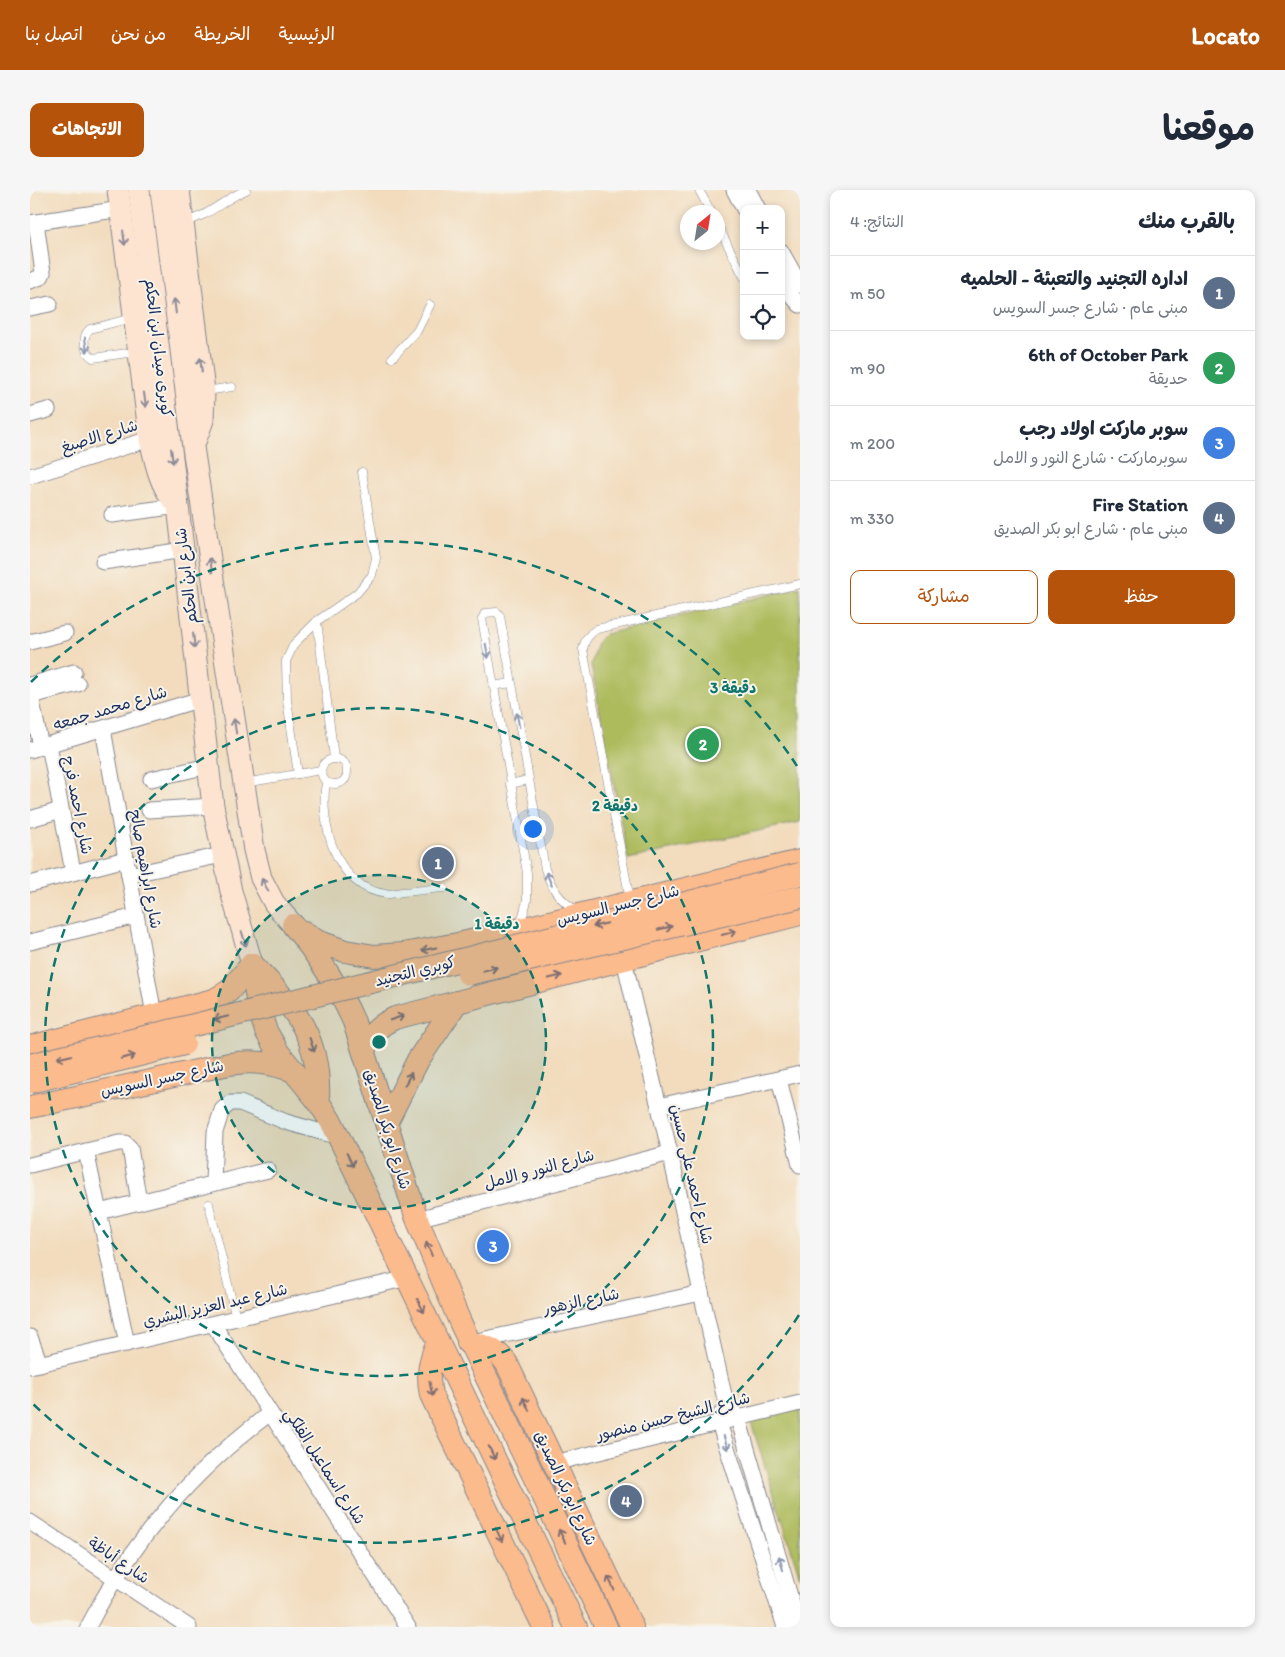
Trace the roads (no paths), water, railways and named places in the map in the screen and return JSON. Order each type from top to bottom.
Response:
[{"type":"main road","name":"كوبرى ميدان ابن الحكم","points":[[140,190],[178,506]]},
{"type":"main road","name":"كوبرى ميدان ابن الحكم","points":[[161,190],[195,390]]},
{"type":"main road","name":"شارع ابن الحكم","points":[[178,190],[183,223],[195,390],[203,420],[193,446],[254,850],[261,878],[274,903],[293,925]]},
{"type":"main road","name":"شارع ابن الحكم","points":[[119,200],[150,439],[160,477],[169,495],[178,506],[213,806],[222,855],[252,964]]},
{"type":"main road","name":"شارع جسر السويس","points":[[293,925],[317,941],[345,952],[374,956],[403,954],[519,929],[800,860]]},
{"type":"main road","name":"كوبري التجنيد","points":[[30,1065],[469,958],[800,874]]},
{"type":"main road","name":"كوبري التجنيد","points":[[30,1082],[472,973],[800,897]]},
{"type":"main road","points":[[364,1050],[368,1039],[375,1030],[394,1018],[800,914]]},
{"type":"main road","name":"شارع ابو بكر الصديق","points":[[293,925],[328,971],[354,1022],[417,1219],[468,1342],[606,1627]]},
{"type":"main road","points":[[386,1123],[418,1060],[468,999],[469,991],[462,983],[458,973],[458,957],[463,942]]},
{"type":"main road","points":[[30,1047],[214,1000],[229,991],[252,964]]},
{"type":"main road","points":[[252,964],[261,1019],[275,1047],[318,1101],[339,1137],[576,1627]]},
{"type":"main road","points":[[252,964],[287,1000],[299,1017],[308,1035],[316,1060],[319,1080],[318,1101]]},
{"type":"main road","points":[[123,1023],[134,1026],[150,1042],[153,1053],[152,1064],[149,1074],[141,1083]]},
{"type":"main road","name":"شارع جسر السويس","points":[[30,1107],[242,1062],[269,1063],[294,1071]]},
{"type":"main road","points":[[438,1342],[433,1351],[428,1372],[431,1395],[544,1627]]},
{"type":"main road","name":"شارع ابو بكر الصديق","points":[[468,1342],[489,1347],[502,1357],[632,1627]]},
{"type":"street","points":[[734,190],[742,205]]},
{"type":"street","points":[[748,190],[756,205]]},
{"type":"street","points":[[30,281],[41,277],[43,273],[33,222],[119,200]]},
{"type":"street","points":[[785,258],[800,285]]},
{"type":"street","points":[[785,284],[800,305]]},
{"type":"street","points":[[30,308],[50,304]]},
{"type":"street","points":[[30,415],[48,410]]},
{"type":"street","name":"شارع الاصبغ","points":[[30,476],[150,439]]},
{"type":"street","points":[[112,515],[178,506]]},
{"type":"street","points":[[102,562],[184,550]]},
{"type":"street","points":[[30,642],[64,633]]},
{"type":"street","points":[[31,696],[76,678]]},
{"type":"street","name":"شارع احمد فرج","points":[[31,696],[40,747],[61,810],[73,872]]},
{"type":"street","name":"شارع محمد جمعه","points":[[40,747],[201,699]]},
{"type":"street","name":"شارع ابراهيم صالح","points":[[103,729],[154,1016]]},
{"type":"street","points":[[151,779],[208,766]]},
{"type":"street","points":[[150,810],[213,806]]},
{"type":"street","points":[[30,819],[61,810]]},
{"type":"street","points":[[129,875],[222,855]]},
{"type":"street","points":[[30,884],[126,858]]},
{"type":"street","points":[[30,942],[136,916]]},
{"type":"street","name":"شارع احمد على حسين","points":[[624,960],[670,1153],[724,1395],[738,1418],[800,1627]]},
{"type":"street","points":[[659,1106],[800,1074]]},
{"type":"street","points":[[779,1079],[792,1119],[800,1165]]},
{"type":"street","points":[[213,1184],[215,1132],[222,1110],[230,1103],[240,1103],[294,1125],[339,1137]]},
{"type":"street","points":[[30,1165],[121,1142],[130,1148],[139,1202]]},
{"type":"street","points":[[86,1151],[127,1344]]},
{"type":"street","name":"شارع النور و الامل","points":[[417,1219],[670,1153]]},
{"type":"street","points":[[99,1212],[268,1170]]},
{"type":"street","name":"شارع عبد العزيز البشري","points":[[35,1365],[408,1278]]},
{"type":"street","name":"شارع الزهور","points":[[468,1342],[701,1293]]},
{"type":"street","name":"شارع اسماعيل الفلكي","points":[[213,1324],[408,1627]]},
{"type":"street","points":[[30,1337],[35,1365]]},
{"type":"street","name":"شارع احمد على حسين","points":[[724,1395],[719,1423],[785,1627]]},
{"type":"street","name":"شارع الشيخ حسن منصور","points":[[554,1462],[800,1403]]},
{"type":"street","points":[[88,1627],[115,1579],[148,1532],[185,1489],[226,1449],[270,1413]]},
{"type":"street","name":"شارع أباظة","points":[[30,1522],[189,1627]]},
{"type":"lane","points":[[183,223],[203,216],[237,192],[246,190]]},
{"type":"lane","points":[[699,190],[707,205]]},
{"type":"lane","points":[[725,240],[740,269]]},
{"type":"lane","points":[[392,358],[416,331],[430,305]]},
{"type":"lane","points":[[134,313],[124,320],[90,329],[84,338],[87,353],[93,358],[97,359],[127,353],[136,355],[139,358]]},
{"type":"lane","points":[[195,390],[232,387]]},
{"type":"lane","points":[[298,774],[287,700],[286,661],[294,644],[317,621],[357,593],[372,575],[376,558],[362,472]]},
{"type":"lane","points":[[630,902],[583,649],[585,640],[590,633],[598,629],[800,584]]},
{"type":"lane","points":[[519,929],[527,901],[528,880],[482,619],[485,613],[497,612],[500,616],[545,869],[550,883],[558,896],[569,906],[582,913]]},
{"type":"lane","points":[[317,621],[334,758]]},
{"type":"lane","points":[[493,686],[511,682]]},
{"type":"lane","points":[[334,758],[345,764],[347,770],[347,776],[338,784],[326,782],[322,777],[321,770],[323,765],[328,760],[334,758]]},
{"type":"lane","points":[[244,783],[321,770]]},
{"type":"lane","points":[[510,784],[528,780]]},
{"type":"lane","points":[[326,782],[324,796],[325,813],[333,852],[352,879],[369,888],[387,894],[444,888]]},
{"type":"lane","points":[[209,1204],[236,1318]]},
{"type":"place","name":"6th of October Park","points":[[703,744]]},
{"type":"place","name":"اداره التجنيد والتعبئة - الحلميه","points":[[438,863]]},
{"type":"place","name":"سوبر ماركت اولاد رجب","points":[[493,1246]]},
{"type":"place","name":"Fire Station","points":[[626,1501]]}]
